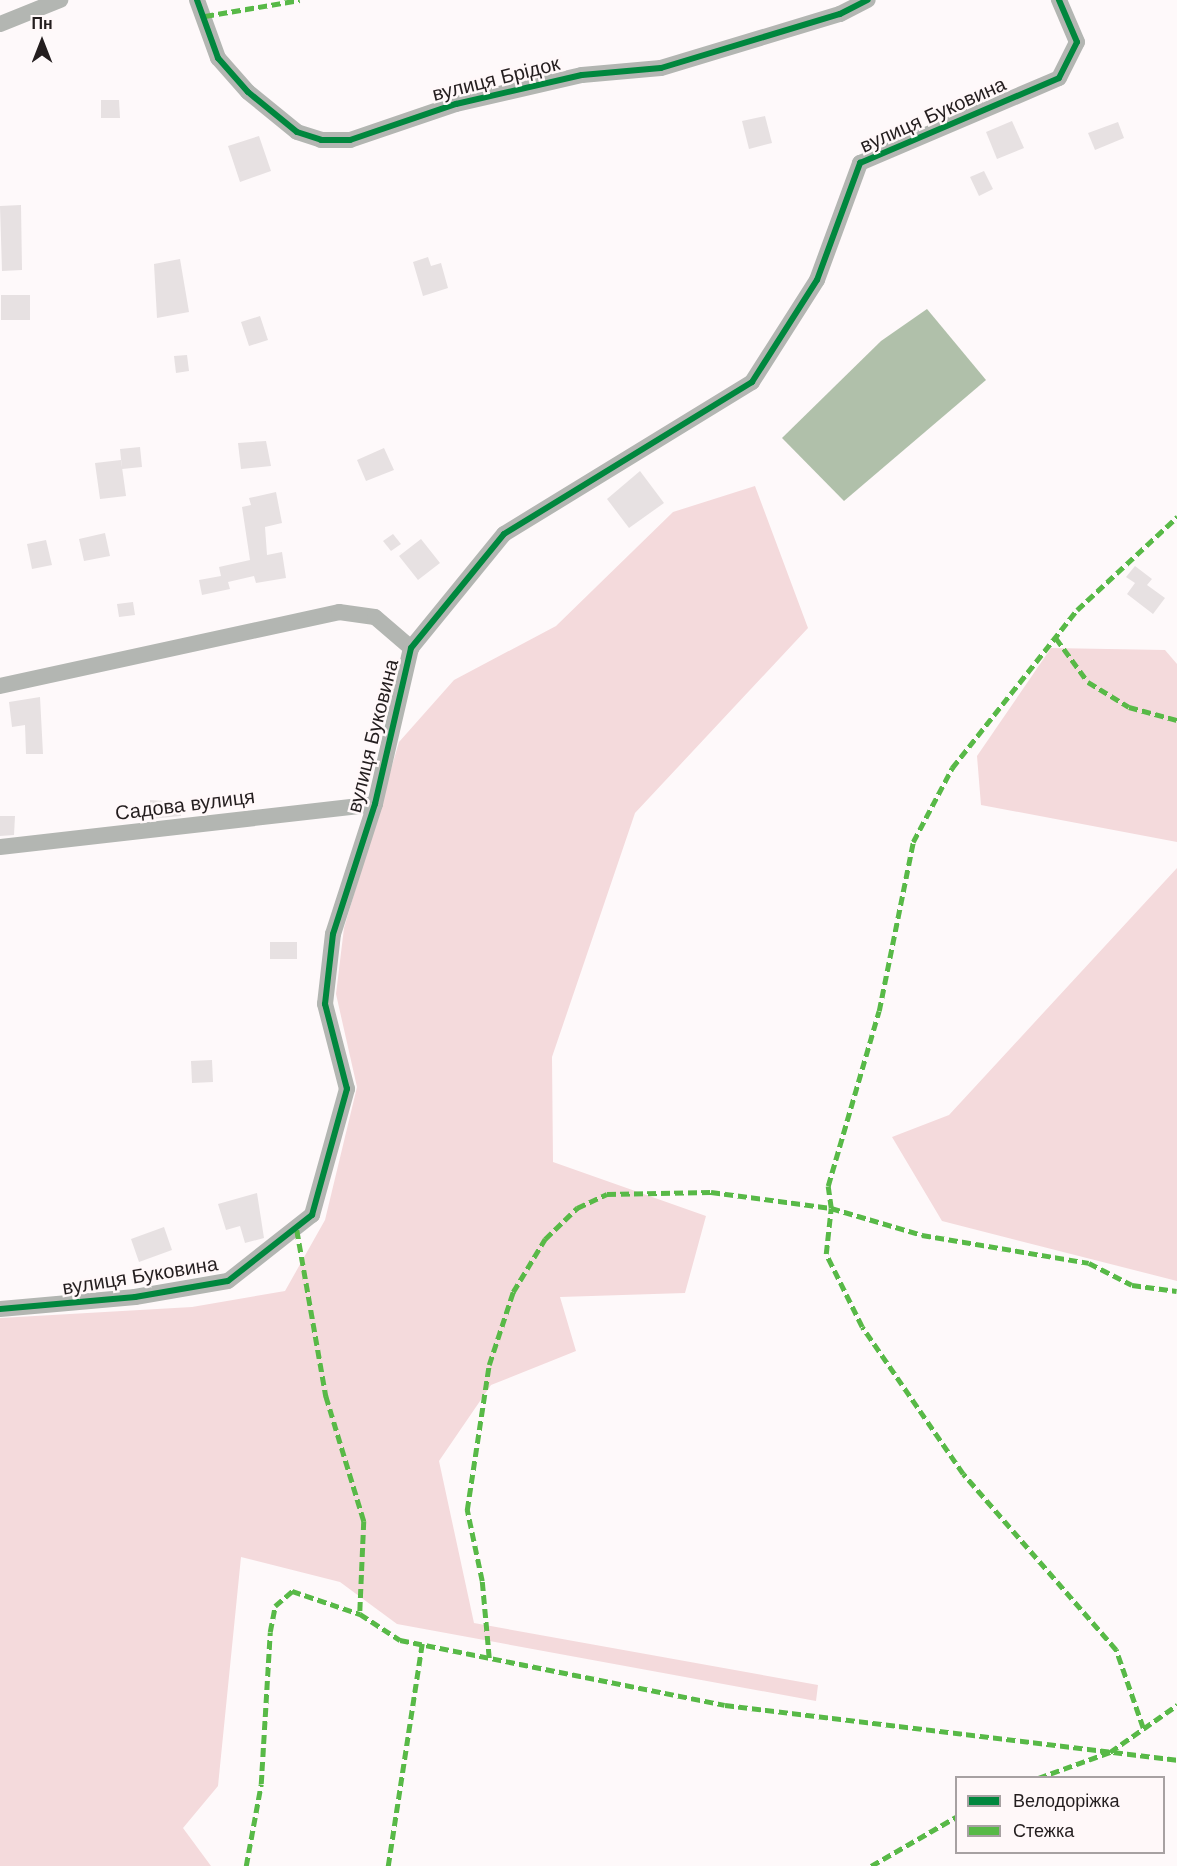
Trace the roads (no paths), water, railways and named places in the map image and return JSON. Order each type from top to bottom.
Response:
[{"type":"street","points":[[0,24],[60,0]]},
{"type":"street","name":"вулиця Брідок","points":[[197,0],[218,58],[248,92],[297,132],[321,140],[350,140],[456,104],[582,75],[661,68],[840,14],[867,0]]},
{"type":"street","name":"вулиця Буковина","points":[[0,1309],[135,1297],[228,1281],[312,1215],[347,1089],[325,1004],[333,934],[375,804],[411,648],[504,534],[752,382],[817,280],[860,163],[1059,78],[1077,42],[1059,0]]},
{"type":"street","points":[[0,686],[339,612],[375,617],[411,648]]},
{"type":"street","name":"Садова вулиця","points":[[0,847],[375,804]]}]
